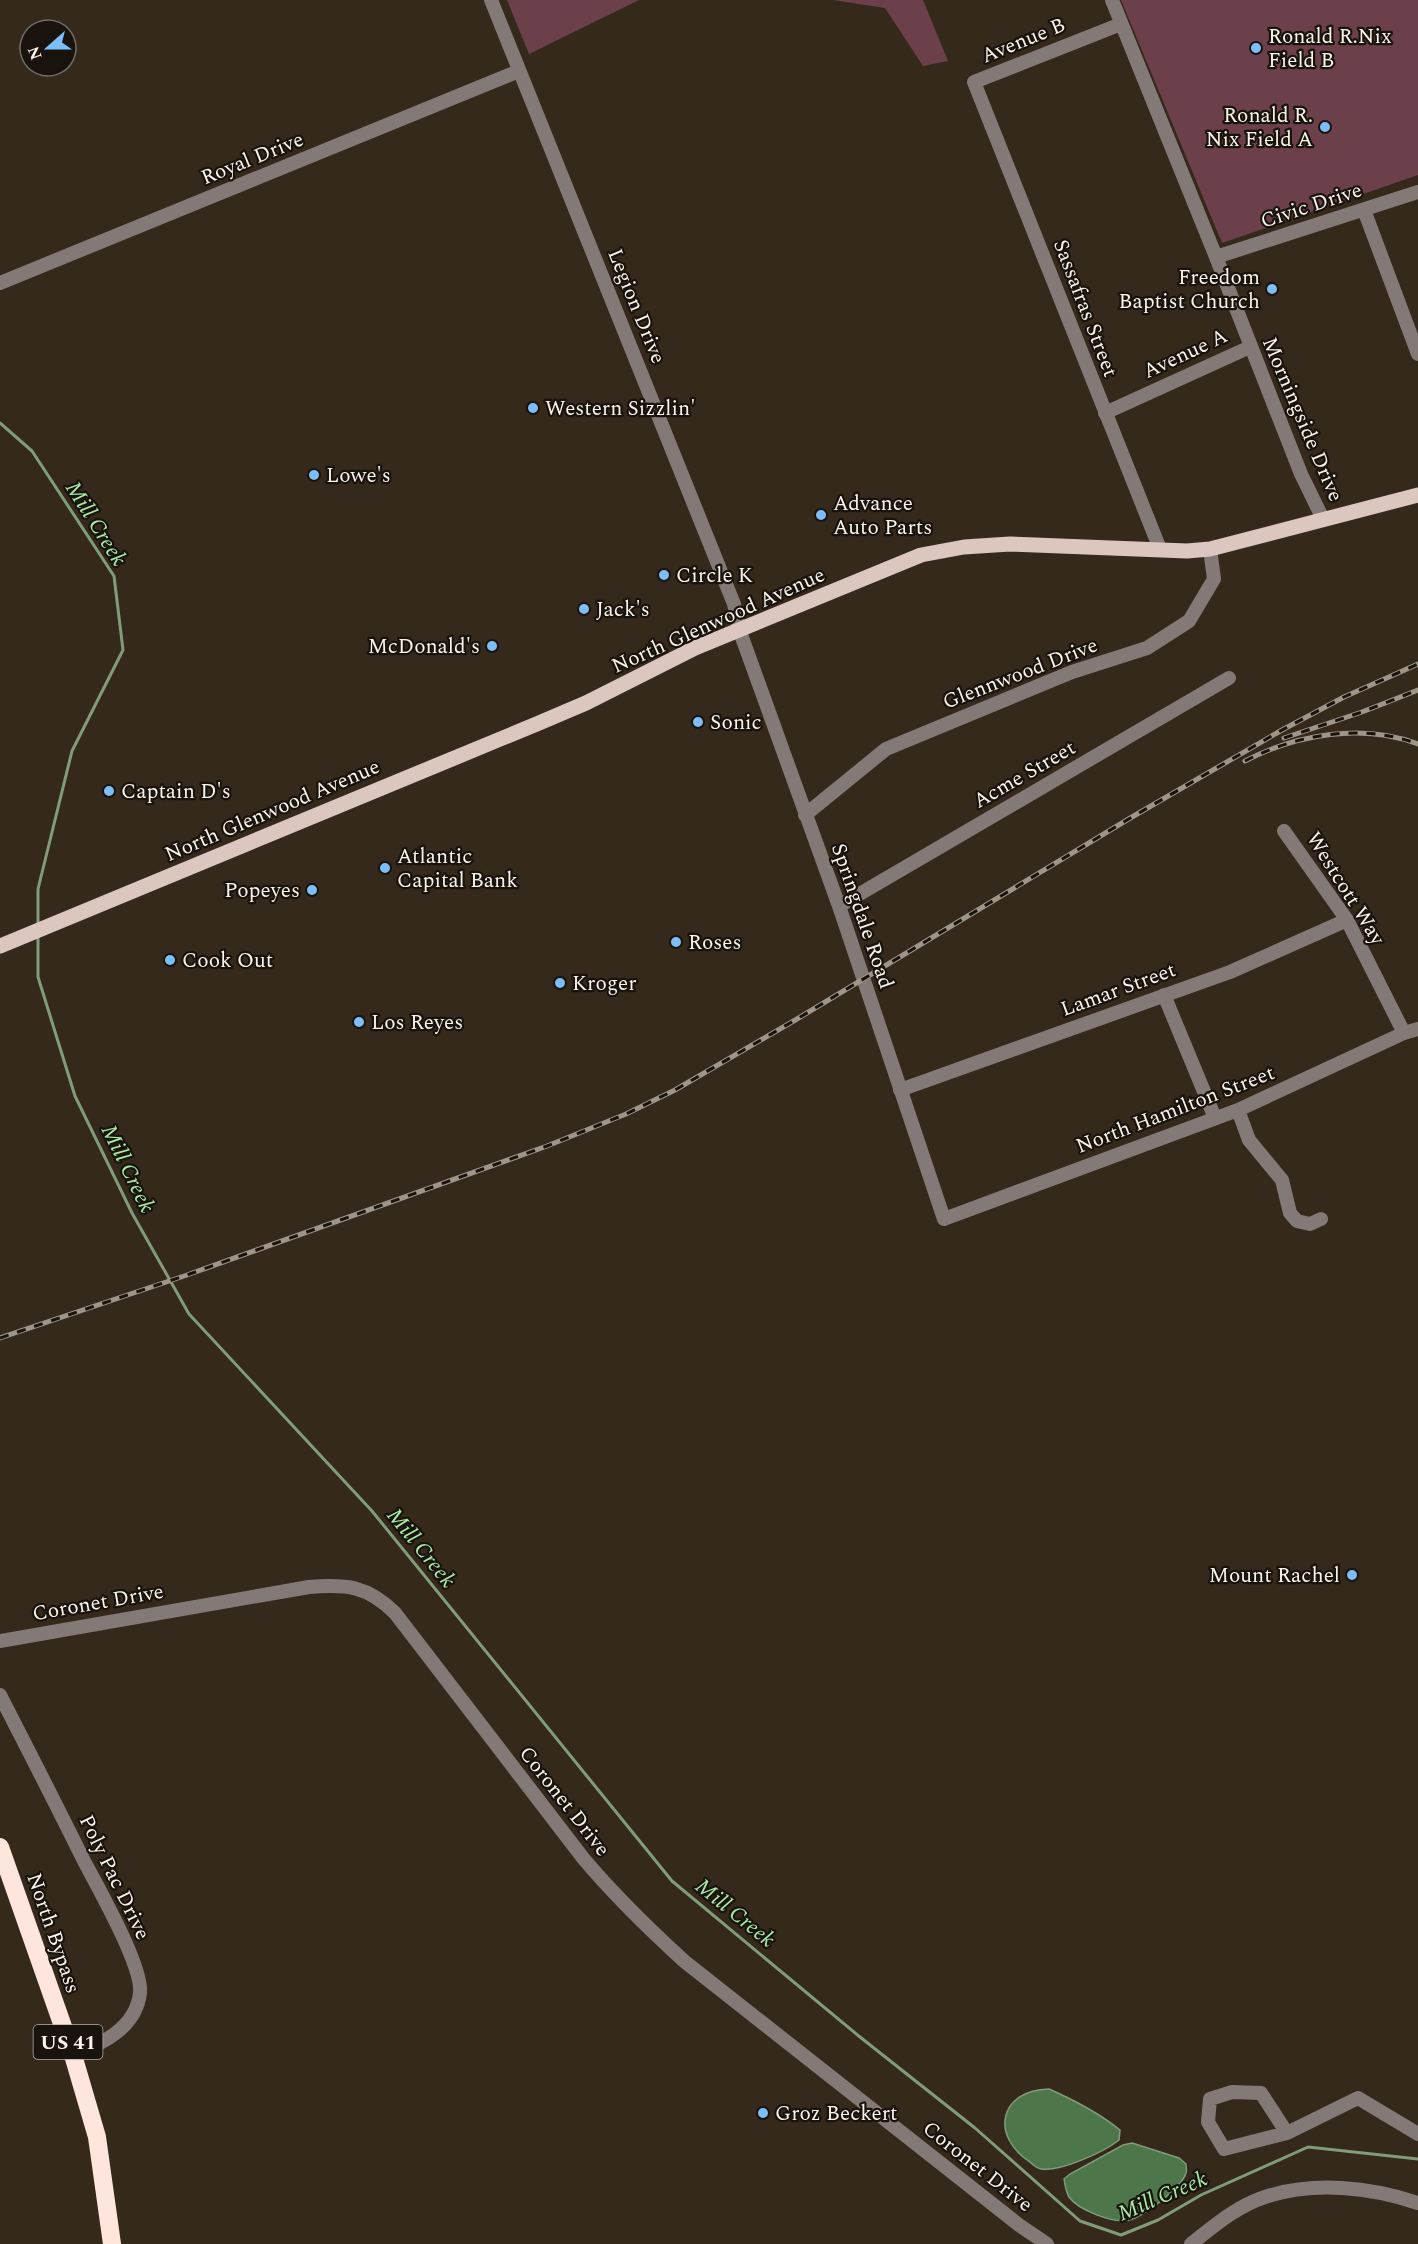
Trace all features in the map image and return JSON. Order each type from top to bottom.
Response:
[{"type":"highway","name":"North Bypass","points":[[0,1847],[73,2055],[97,2137],[112,2244]]},
{"type":"main road","name":"North Glenwood Avenue","points":[[0,946],[586,703],[695,648],[921,555],[964,547],[1010,544],[1187,551],[1210,549],[1418,495]]},
{"type":"street","name":"Legion Drive","points":[[491,0],[734,604],[739,629]]},
{"type":"street","name":"Morningside Drive","points":[[1112,0],[1301,474],[1323,519]]},
{"type":"street","name":"Avenue B","points":[[974,82],[1121,24]]},
{"type":"street","name":"Royal Drive","points":[[0,283],[519,70]]},
{"type":"street","name":"Sassafras Street","points":[[974,82],[1160,549]]},
{"type":"street","name":"Civic Drive","points":[[1216,257],[1418,192]]},
{"type":"street","points":[[1364,210],[1418,354]]},
{"type":"street","name":"Avenue A","points":[[1105,413],[1250,347]]},
{"type":"street","name":"Glennwood Drive","points":[[805,816],[886,749],[1072,672],[1147,648],[1189,621],[1214,579],[1210,549]]},
{"type":"street","name":"Springdale Road","points":[[739,629],[839,906],[944,1219]]},
{"type":"street","name":"Acme Street","points":[[839,906],[1229,678]]},
{"type":"street","name":"Westcott Way","points":[[1284,831],[1347,920],[1404,1033]]},
{"type":"street","name":"Lamar Street","points":[[900,1089],[1230,972],[1347,920]]},
{"type":"street","points":[[1164,995],[1215,1118]]},
{"type":"street","name":"North Hamilton Street","points":[[944,1219],[1238,1110],[1404,1033],[1418,1029]]},
{"type":"street","points":[[1238,1110],[1249,1140],[1282,1180],[1290,1213],[1297,1221],[1310,1224],[1321,1219]]},
{"type":"street","name":"Coronet Drive","points":[[0,1641],[309,1587],[335,1585],[354,1587],[381,1600],[396,1613],[612,1893],[684,1961],[1019,2225],[1047,2244]]},
{"type":"street","name":"Poly Pac Drive","points":[[0,1695],[110,1911],[140,1980],[140,1993],[136,2007],[128,2020],[101,2044],[73,2055]]},
{"type":"street","points":[[1287,2133],[1261,2093],[1232,2092],[1210,2099],[1208,2122],[1224,2149],[1287,2133],[1358,2098],[1418,2134]]},
{"type":"street","points":[[1191,2244],[1241,2208],[1263,2198],[1295,2189],[1364,2190],[1418,2203]]},
{"type":"shaded area","points":[[507,0],[639,0],[529,54]]},
{"type":"shaded area","points":[[833,0],[923,0],[948,61],[923,66],[885,8]]},
{"type":"shaded area","points":[[1121,0],[1418,0],[1418,175],[1222,243]]},
{"type":"water","points":[[1049,2089],[1086,2107],[1112,2124],[1120,2130],[1119,2140],[1093,2155],[1070,2164],[1049,2169],[1041,2169],[1034,2165],[1017,2151],[1009,2140],[1005,2128],[1006,2116],[1010,2106],[1019,2097],[1032,2091]]},
{"type":"water","points":[[1132,2143],[1179,2158],[1186,2164],[1183,2179],[1161,2201],[1135,2218],[1122,2221],[1088,2211],[1069,2197],[1064,2179],[1123,2145]]},
{"type":"waterway","name":"Mill Creek","points":[[0,423],[32,451],[114,576],[123,650],[72,751],[38,889],[38,925]]},
{"type":"waterway","name":"Mill Creek","points":[[38,934],[38,977],[75,1096],[132,1213],[189,1314],[372,1511],[672,1881],[860,2037],[975,2128],[1080,2221],[1121,2235],[1158,2220],[1201,2195],[1308,2147],[1418,2159]]},
{"type":"railway","points":[[0,1338],[187,1275],[547,1146],[626,1114],[675,1090],[797,1019],[1132,817],[1282,730],[1344,697],[1418,664]]},
{"type":"railway","points":[[1284,738],[1362,712],[1418,690]]},
{"type":"railway","points":[[1245,761],[1286,744],[1330,734],[1375,734],[1418,744]]},
{"type":"place","name":"Ronald R.Nix Field B","points":[[1256,48]]},
{"type":"place","name":"Ronald R. Nix Field A","points":[[1325,127]]},
{"type":"place","name":"Freedom Baptist Church","points":[[1272,289]]},
{"type":"place","name":"Western Sizzlin'","points":[[533,408]]},
{"type":"place","name":"Lowe's","points":[[314,475]]},
{"type":"place","name":"Advance Auto Parts","points":[[821,515]]},
{"type":"place","name":"Circle K","points":[[664,575]]},
{"type":"place","name":"Jack's","points":[[584,609]]},
{"type":"place","name":"McDonald's","points":[[492,646]]},
{"type":"place","name":"Sonic","points":[[698,722]]},
{"type":"place","name":"Captain D's","points":[[109,791]]},
{"type":"place","name":"Atlantic Capital Bank","points":[[385,868]]},
{"type":"place","name":"Popeyes","points":[[312,890]]},
{"type":"place","name":"Roses","points":[[676,942]]},
{"type":"place","name":"Cook Out","points":[[170,960]]},
{"type":"place","name":"Kroger","points":[[560,983]]},
{"type":"place","name":"Los Reyes","points":[[359,1022]]},
{"type":"place","name":"Mount Rachel","points":[[1352,1575]]},
{"type":"place","name":"Groz Beckert","points":[[763,2113]]}]
